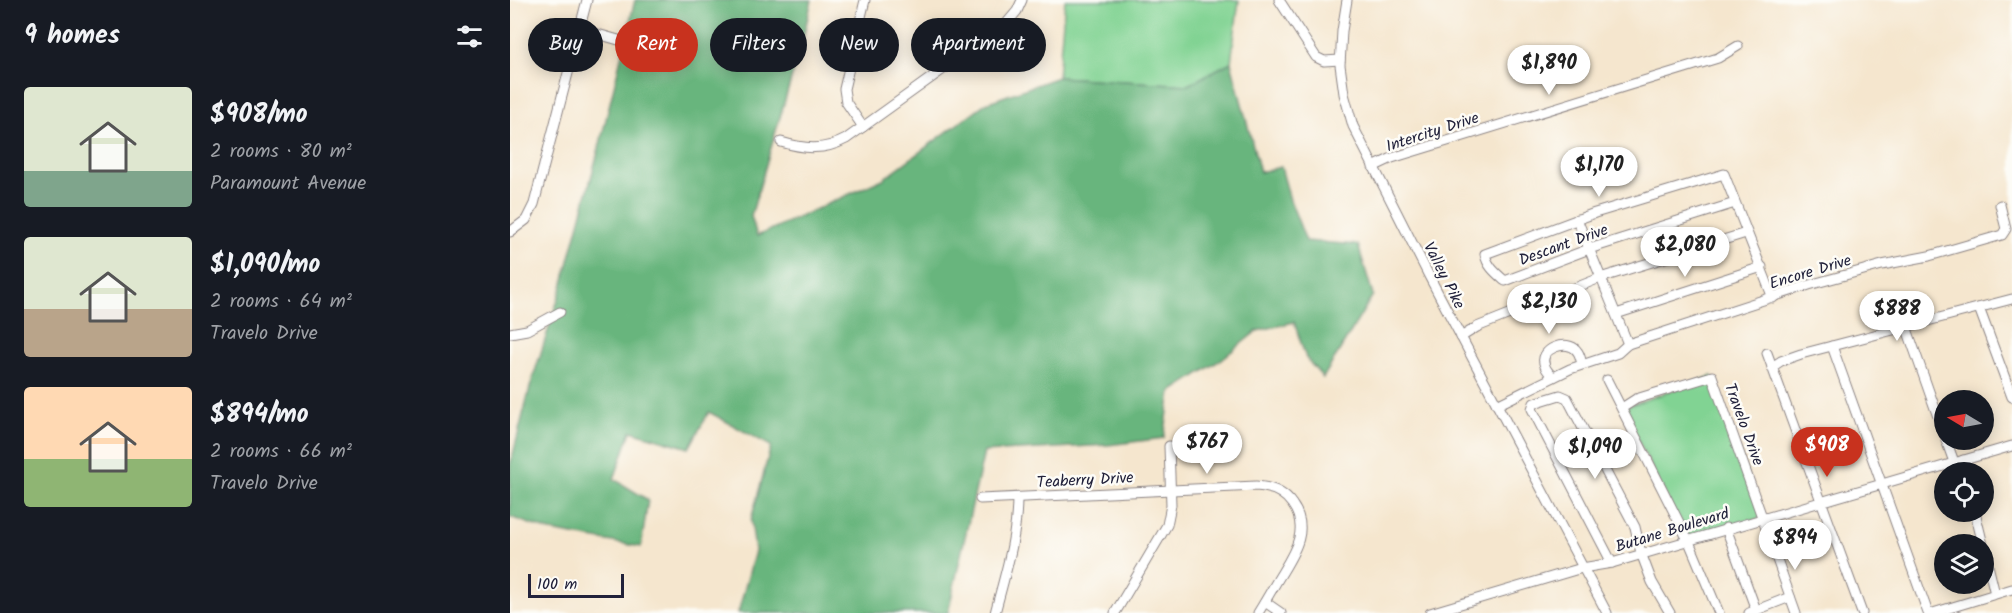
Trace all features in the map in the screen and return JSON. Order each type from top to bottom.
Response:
[{"type":"street","points":[[583,18],[587,0]]},
{"type":"street","points":[[863,127],[846,102],[843,89],[865,0]]},
{"type":"street","points":[[781,142],[802,147],[822,148],[838,143],[1006,24],[1017,11],[1022,0]]},
{"type":"street","points":[[1279,0],[1316,57],[1324,61],[1340,60]]},
{"type":"street","name":"Valley Pike","points":[[1347,0],[1341,32],[1340,60],[1341,80],[1348,112],[1373,167],[1606,613]]},
{"type":"street","name":"Intercity Drive","points":[[1373,167],[1392,158],[1718,58],[1738,46]]},
{"type":"street","points":[[510,232],[526,220],[534,204],[569,72]]},
{"type":"street","points":[[1628,344],[1577,219],[1724,174],[1773,298]]},
{"type":"street","name":"Descant Drive","points":[[1577,219],[1485,254],[1488,265],[1504,281],[1589,249],[1735,203]]},
{"type":"street","name":"Encore Drive","points":[[1497,405],[1582,364],[1618,354],[1628,344],[1840,276],[1929,256],[2002,235],[2005,233],[2006,226],[2000,205]]},
{"type":"street","points":[[1461,337],[1477,327],[1600,278],[1746,233]]},
{"type":"street","points":[[1616,314],[1762,267]]},
{"type":"street","points":[[1772,367],[1781,361],[1832,346],[2012,298]]},
{"type":"street","points":[[1979,308],[2012,397]]},
{"type":"street","points":[[510,333],[527,330],[560,312]]},
{"type":"street","points":[[1906,326],[1934,406]]},
{"type":"street","points":[[1832,346],[1928,613]]},
{"type":"street","points":[[1553,377],[1544,365],[1544,359],[1546,353],[1555,347],[1574,348],[1582,364]]},
{"type":"street","points":[[1767,353],[1863,613]]},
{"type":"street","name":"Travelo Drive","points":[[1622,408],[1644,396],[1712,376],[1790,597]]},
{"type":"street","points":[[1607,380],[1687,540],[1719,613]]},
{"type":"street","points":[[1612,563],[1532,409],[1534,403],[1560,395],[1565,396],[1635,527],[1641,553],[1652,582],[1670,613]]},
{"type":"street","points":[[1115,613],[1167,525],[1171,490],[1169,446]]},
{"type":"street","name":"Butane Boulevard","points":[[1430,613],[1582,568],[1612,563],[2012,446]]},
{"type":"street","points":[[1952,450],[1958,461]]},
{"type":"street","name":"Teaberry Drive","points":[[980,499],[1264,486],[1280,492],[1291,501],[1300,518],[1299,542],[1258,613]]},
{"type":"street","points":[[995,613],[1014,537],[1017,498]]},
{"type":"street","points":[[1977,522],[1995,594]]},
{"type":"street","points":[[1726,528],[1752,612],[1790,597],[1796,613]]},
{"type":"street","points":[[1933,613],[2012,589]]},
{"type":"street","points":[[1265,602],[1281,613]]},
{"type":"green space","points":[[635,0],[812,0],[807,21],[807,18],[710,18],[710,72],[793,72],[751,216],[757,236],[883,179],[986,103],[1058,77],[1188,85],[1231,62],[1260,172],[1281,167],[1290,200],[1306,241],[1358,245],[1373,295],[1323,378],[1306,358],[1294,322],[1257,331],[1222,359],[1171,392],[1164,438],[1108,445],[984,452],[948,613],[738,613],[755,551],[751,520],[771,446],[709,412],[689,448],[631,431],[614,479],[648,500],[641,547],[550,531],[510,517],[510,466],[530,387],[562,287],[617,72],[698,72],[698,18],[631,18]]},
{"type":"green space","points":[[1065,0],[1239,0],[1231,62],[1188,85],[1058,77]]},
{"type":"green space","points":[[1712,376],[1762,518],[1687,540],[1622,408]]}]
